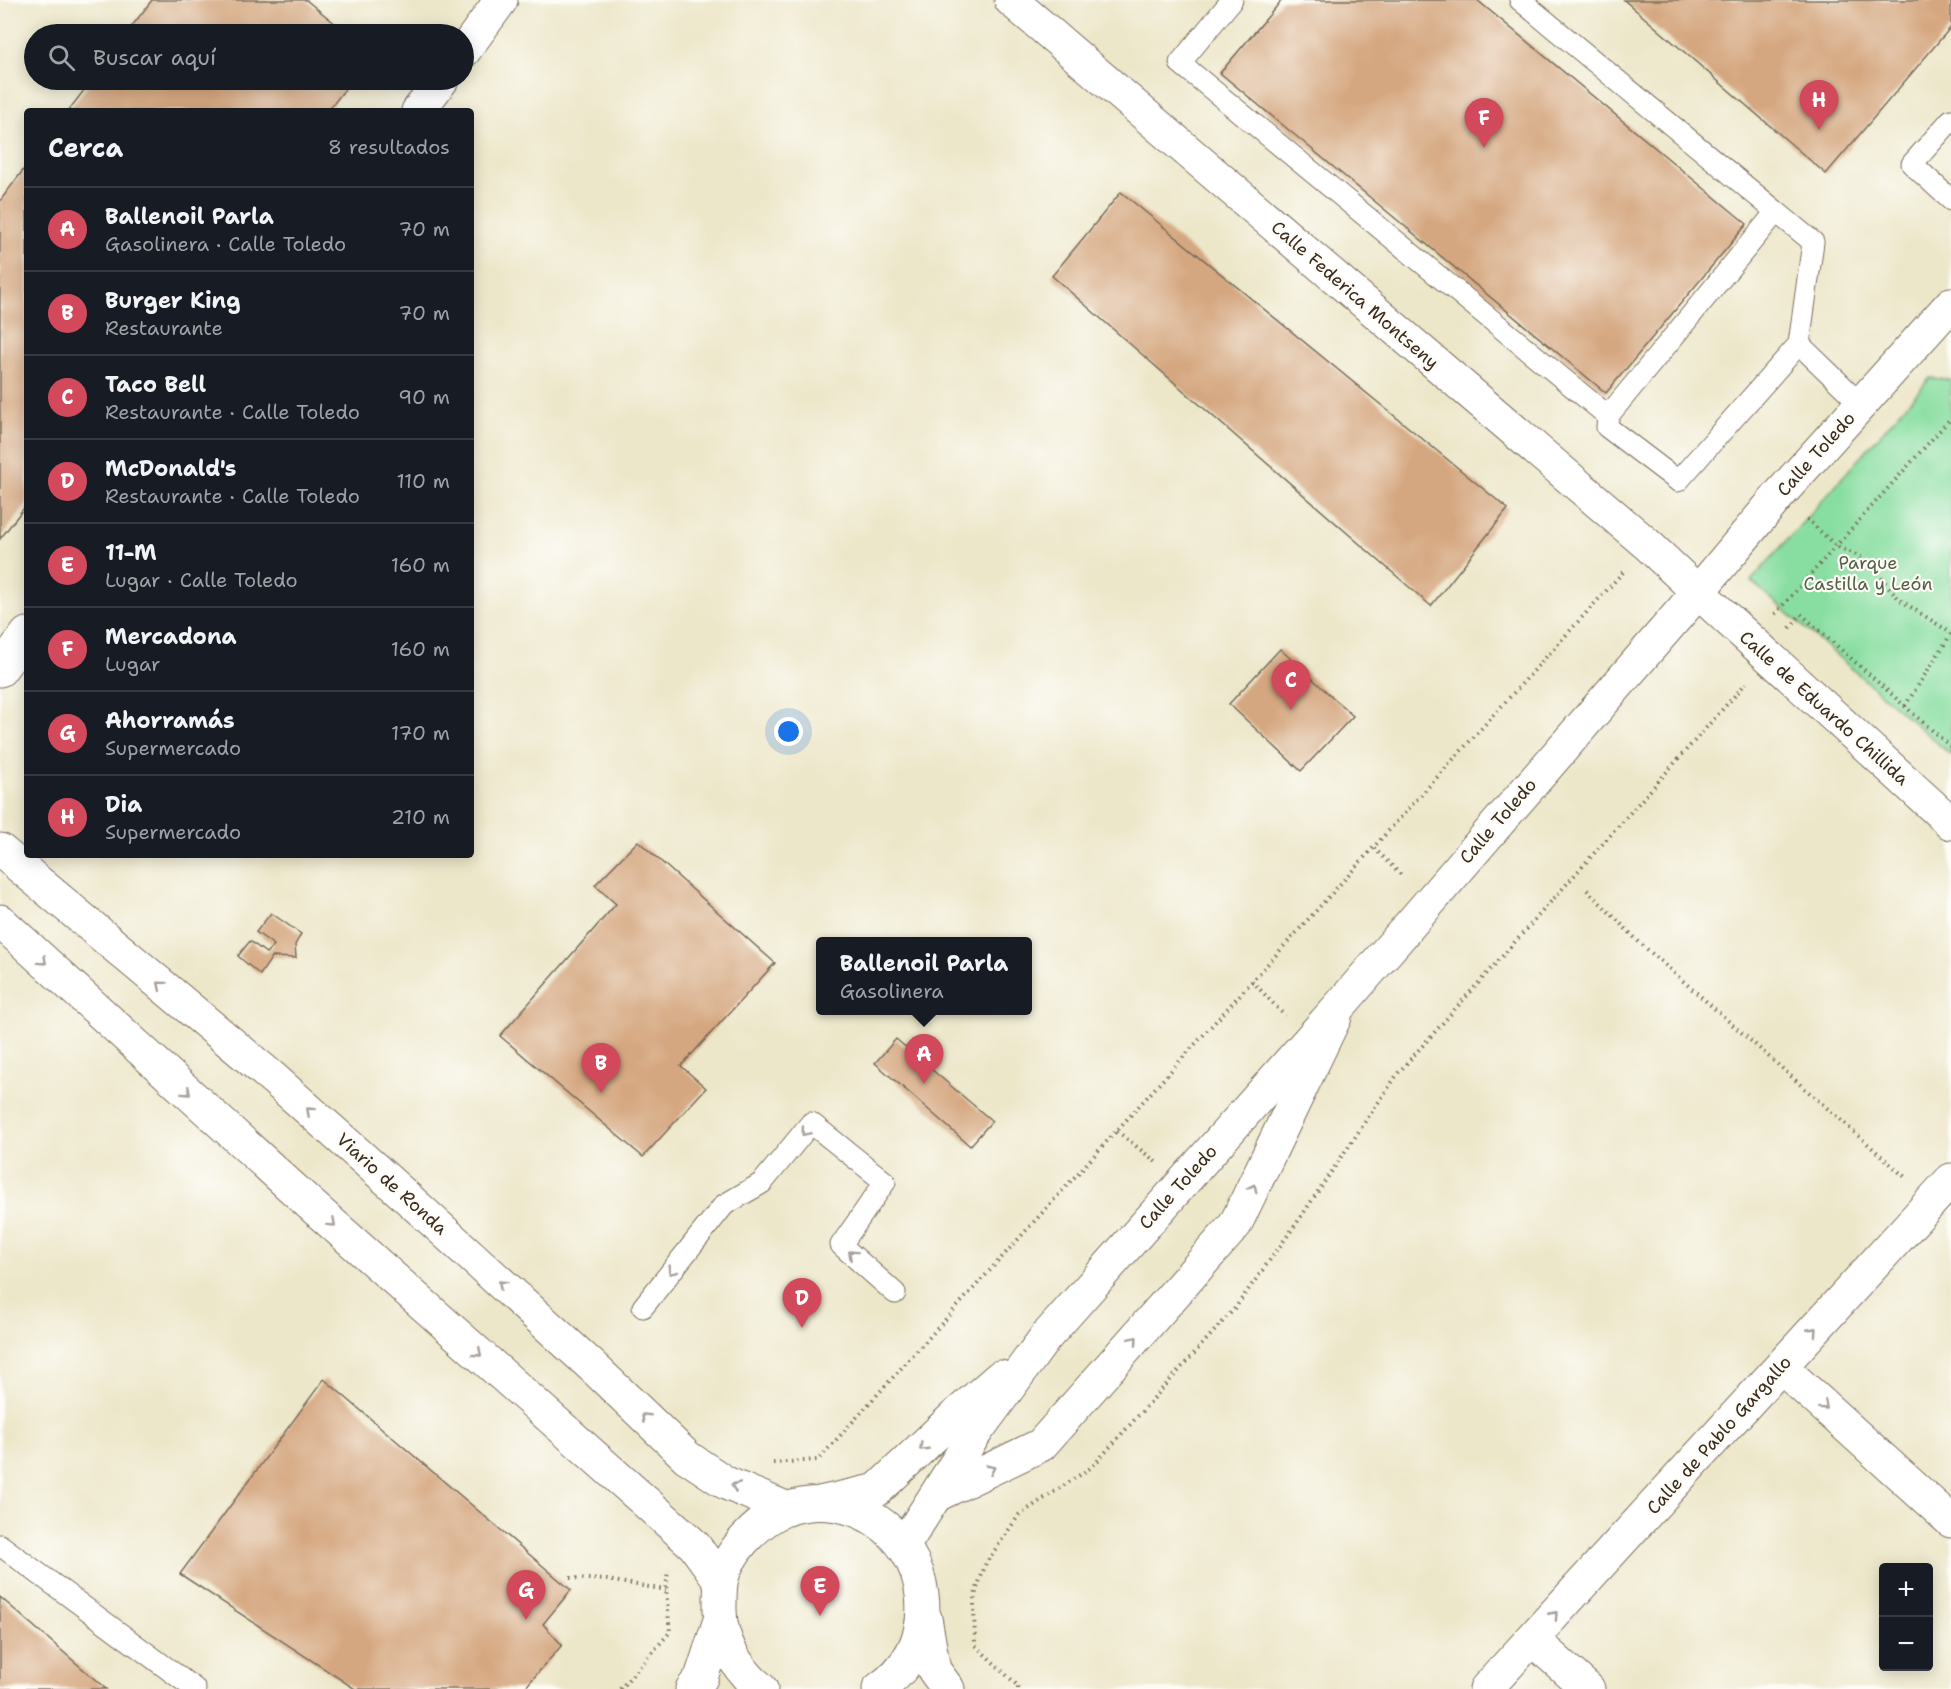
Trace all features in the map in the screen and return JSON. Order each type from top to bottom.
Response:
[{"type":"street","points":[[474,37],[501,0]]},
{"type":"street","name":"Calle Federica Montseny","points":[[1011,0],[1648,545],[1698,592]]},
{"type":"street","points":[[420,108],[434,90]]},
{"type":"street","name":"Calle Toledo","points":[[904,1545],[939,1494],[976,1432],[1045,1338],[1342,1002],[1698,592],[1780,494],[1861,404],[1948,313]]},
{"type":"street","name":"Calle de Eduardo Chillida","points":[[1698,592],[1951,823]]},
{"type":"street","points":[[0,670],[24,638]]},
{"type":"street","name":"Viario de Ronda","points":[[0,850],[274,1079],[594,1368],[687,1457],[726,1483],[788,1509]]},
{"type":"street","points":[[0,921],[310,1204],[693,1545],[721,1582],[719,1623],[701,1678],[692,1689]]},
{"type":"street","points":[[939,1494],[1041,1445],[1235,1225],[1342,1002]]},
{"type":"street","name":"Calle de Pablo Gargallo","points":[[1486,1689],[1941,1191]]},
{"type":"street","name":"Calle Toledo","points":[[721,1582],[735,1550],[757,1525],[788,1509],[877,1490],[954,1417],[1045,1338]]},
{"type":"street","points":[[1781,1367],[1951,1521]]},
{"type":"street","points":[[819,1503],[852,1508],[881,1522],[904,1545],[920,1578],[934,1670],[948,1689]]},
{"type":"street","points":[[879,1689],[903,1669],[918,1643],[924,1613]]},
{"type":"street","points":[[719,1623],[733,1659],[759,1689]]},
{"type":"street","points":[[1532,1639],[1588,1689]]},
{"type":"lane","points":[[1232,0],[1180,63],[1608,416]]},
{"type":"lane","points":[[1521,0],[1813,242],[1799,344],[1678,481],[1607,427],[1608,416],[1776,212]]},
{"type":"lane","points":[[1951,120],[1912,164],[1951,200]]},
{"type":"lane","points":[[1799,344],[1861,404]]},
{"type":"lane","points":[[643,1307],[724,1205],[762,1183],[811,1124],[885,1182],[841,1245],[895,1293]]},
{"type":"lane","points":[[0,1545],[195,1689]]},
{"type":"path","points":[[1018,1689],[1018,1686],[977,1648],[974,1642],[976,1591],[986,1563],[1012,1523],[1019,1515],[1092,1467],[1235,1308],[1296,1224],[1399,1072],[1759,649],[1836,546],[1951,418]]},
{"type":"path","points":[[1780,494],[1836,546],[1865,560],[1900,600],[1951,633],[1905,706]]},
{"type":"path","points":[[767,1463],[818,1460],[1648,545]]},
{"type":"path","points":[[1759,649],[1801,614],[1951,747]]},
{"type":"path","points":[[1374,848],[1429,902]]},
{"type":"path","points":[[1587,890],[1639,942],[1941,1191]]},
{"type":"path","points":[[1252,981],[1308,1040]]},
{"type":"path","points":[[1117,1131],[1182,1183]]},
{"type":"path","points":[[620,1689],[670,1632],[666,1590],[669,1560]]},
{"type":"path","points":[[570,1578],[607,1580],[666,1590]]},
{"type":"green space","name":"Parque Castilla y León","points":[[1930,378],[1951,380],[1951,755],[1751,581]]},
{"type":"building","points":[[152,0],[306,0],[336,24],[134,24]]},
{"type":"building","points":[[1282,0],[1477,0],[1747,224],[1606,393],[1220,73]]},
{"type":"building","points":[[1624,0],[1951,0],[1951,27],[1826,174]]},
{"type":"building","points":[[84,90],[344,90],[330,108],[70,108]]},
{"type":"building","points":[[24,169],[24,508],[0,539],[0,201]]},
{"type":"building","points":[[1121,192],[1508,509],[1431,606],[1052,276]]},
{"type":"building","points":[[1280,649],[1353,716],[1301,771],[1229,704]]},
{"type":"building","points":[[638,841],[775,963],[681,1066],[706,1088],[643,1157],[500,1036],[616,904],[595,885]]},
{"type":"building","points":[[271,913],[301,934],[295,945],[296,958],[272,957],[260,975],[238,956],[250,941],[266,953],[274,945],[256,932]]},
{"type":"building","points":[[896,1039],[992,1121],[970,1146],[875,1063]]},
{"type":"building","points":[[324,1379],[571,1590],[543,1624],[562,1645],[524,1689],[355,1689],[180,1574]]},
{"type":"building","points":[[0,1597],[106,1689],[0,1689]]},
{"type":"place","name":"Dia","points":[[1819,130]]},
{"type":"place","name":"Mercadona","points":[[1484,148]]},
{"type":"place","name":"Taco Bell","points":[[1291,710]]},
{"type":"place","name":"Ballenoil Parla","points":[[924,1084]]},
{"type":"place","name":"Burger King","points":[[601,1093]]},
{"type":"place","name":"McDonald's","points":[[802,1328]]},
{"type":"place","name":"11-M","points":[[820,1616]]},
{"type":"place","name":"Ahorramás","points":[[526,1620]]}]
